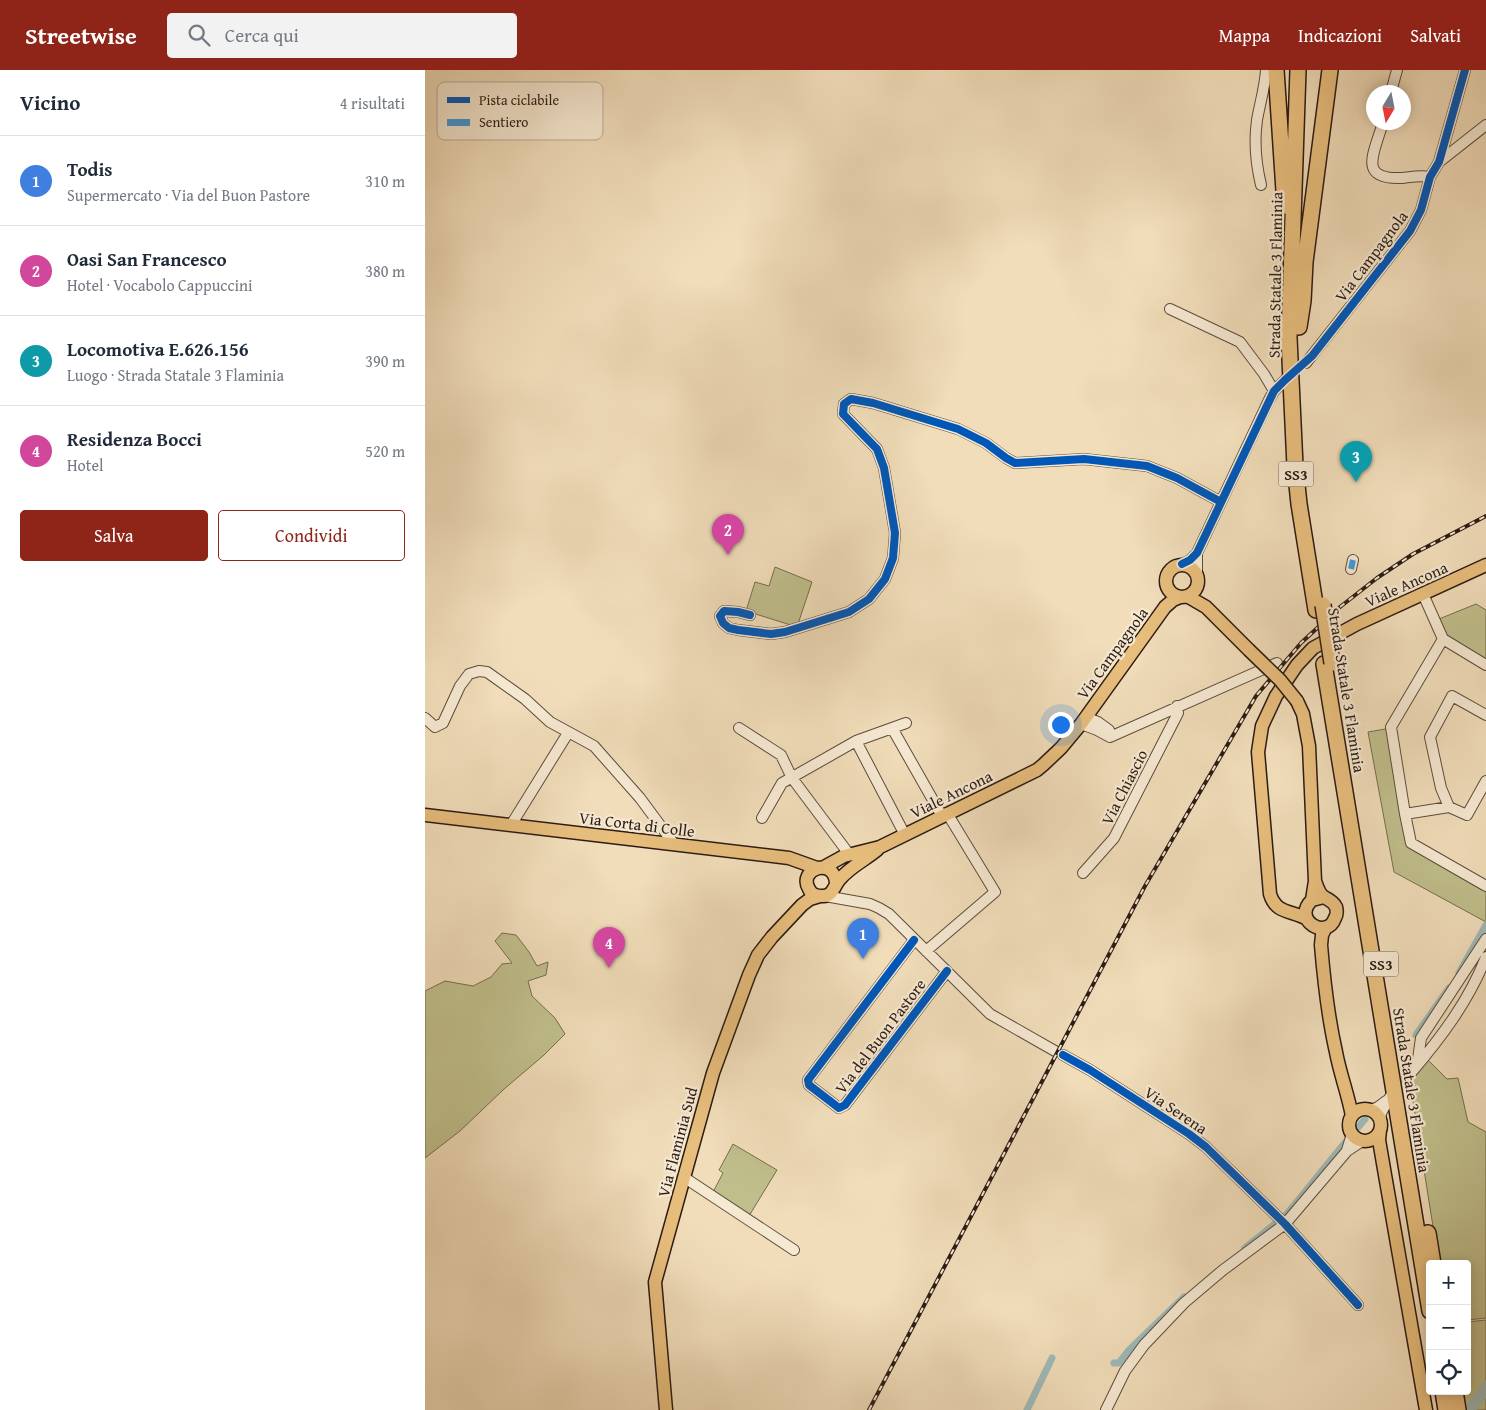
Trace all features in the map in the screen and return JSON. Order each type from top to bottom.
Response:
[{"type":"highway","points":[[1276,70],[1287,237],[1285,301],[1294,332]]},
{"type":"highway","name":"Strada Statale 3 Flaminia","points":[[1298,70],[1294,332],[1303,460],[1320,607],[1349,822],[1429,1305]]},
{"type":"highway","name":"Strada Statale 3 Flaminia","points":[[1294,332],[1300,274],[1308,70]]},
{"type":"highway","points":[[1294,332],[1303,301],[1305,262],[1330,70]]},
{"type":"highway","name":"Strada Statale 3 Flaminia","points":[[1328,664],[1349,761],[1366,879],[1432,1260]]},
{"type":"highway","points":[[1444,1395],[1446,1410]]},
{"type":"highway","points":[[1456,1395],[1458,1410]]},
{"type":"main road","points":[[1182,564],[1191,567],[1197,574]]},
{"type":"main road","name":"Via Campagnola","points":[[1182,564],[1168,571],[1165,582],[1183,594]]},
{"type":"main road","name":"Viale Ancona","points":[[1315,924],[1275,906],[1270,894],[1258,752],[1262,726],[1276,696],[1297,665],[1313,648],[1357,624],[1486,565]]},
{"type":"main road","name":"Via Campagnola","points":[[1037,770],[1061,748],[1084,720],[1165,607],[1183,594],[1198,579],[1197,574]]},
{"type":"main road","points":[[1183,594],[1206,608],[1280,680],[1297,701],[1303,714],[1309,746],[1315,881],[1318,890],[1305,914],[1315,924],[1321,944],[1329,1019],[1352,1116]]},
{"type":"main road","name":"Viale Ancona","points":[[820,867],[879,847],[1037,770]]},
{"type":"main road","name":"Via Corta di Colle","points":[[425,815],[785,858],[820,867]]},
{"type":"main road","name":"Viale Ancona","points":[[785,858],[852,856]]},
{"type":"main road","name":"Viale Ancona","points":[[836,885],[852,856]]},
{"type":"main road","name":"Via Corta di Colle","points":[[785,858],[800,868],[808,883]]},
{"type":"main road","points":[[820,867],[834,874],[836,885]]},
{"type":"main road","name":"Via Flaminia Sud","points":[[802,905],[813,870],[820,867]]},
{"type":"main road","points":[[808,883],[811,892],[822,896]]},
{"type":"main road","name":"Via Flaminia Sud","points":[[666,1410],[655,1282],[713,1073],[758,955],[802,905],[811,899],[831,893],[836,885]]},
{"type":"main road","points":[[1292,913],[1314,900],[1333,902],[1337,911],[1334,921],[1315,924]]},
{"type":"main road","points":[[1344,1088],[1358,1104],[1375,1113],[1380,1125],[1379,1140],[1426,1410]]},
{"type":"main road","points":[[1369,1110],[1359,1110],[1352,1116],[1349,1125],[1378,1158],[1385,1175]]},
{"type":"main road","points":[[1360,1138],[1374,1138],[1380,1125]]},
{"type":"street","points":[[1261,185],[1257,162],[1256,133],[1266,70]]},
{"type":"street","points":[[1393,85],[1397,70]]},
{"type":"street","name":"Via Campagnola","points":[[1306,363],[1410,231],[1421,210],[1430,177],[1439,162],[1465,70]]},
{"type":"street","points":[[1439,162],[1486,125]]},
{"type":"street","points":[[1381,130],[1373,159],[1375,174],[1385,178],[1430,177]]},
{"type":"street","points":[[1170,309],[1240,342],[1274,391]]},
{"type":"street","name":"Via Campagnola","points":[[1182,564],[1190,560],[1197,553],[1274,391],[1285,380]]},
{"type":"street","points":[[750,615],[724,611],[720,616],[723,623],[729,628],[771,634],[785,632],[849,612],[869,599],[885,579],[893,558],[895,533],[887,478],[877,449],[843,414],[844,404],[851,399],[883,406],[958,429],[986,443],[1015,463],[1083,460],[1147,466],[1177,478],[1221,502]]},
{"type":"street","name":"Via Campagnola","points":[[1197,553],[1197,574]]},
{"type":"street","points":[[1423,594],[1443,639],[1486,665]]},
{"type":"street","points":[[1443,639],[1391,727],[1405,814],[1411,843],[1486,886]]},
{"type":"street","points":[[1115,735],[1277,663]]},
{"type":"street","points":[[425,718],[435,727],[443,723],[460,686],[469,674],[479,671],[487,672],[525,699],[550,722],[594,746],[640,798],[674,844]]},
{"type":"street","points":[[1449,807],[1441,788],[1430,737],[1452,696],[1486,715]]},
{"type":"street","points":[[1098,700],[1097,716],[1101,724]]},
{"type":"street","name":"Via Chiascio","points":[[1083,873],[1115,838],[1177,713],[1177,706]]},
{"type":"street","name":"Via Campagnola","points":[[1084,720],[1101,724],[1115,735]]},
{"type":"street","name":"Via Campagnola","points":[[1084,720],[1097,730],[1115,735]]},
{"type":"street","points":[[762,818],[782,783],[856,742],[906,723]]},
{"type":"street","points":[[739,728],[781,755],[791,778],[852,856]]},
{"type":"street","points":[[892,728],[995,892],[926,951]]},
{"type":"street","points":[[511,825],[568,733]]},
{"type":"street","points":[[856,742],[905,835]]},
{"type":"street","points":[[1405,814],[1449,807],[1467,815],[1486,781]]},
{"type":"street","points":[[836,885],[838,894],[847,901]]},
{"type":"street","name":"Via Serena","points":[[822,896],[870,904],[889,914],[990,1014],[1090,1070],[1189,1134],[1207,1148],[1285,1224],[1358,1305]]},
{"type":"street","points":[[1417,1066],[1421,1038],[1486,939]]},
{"type":"street","name":"Via del Buon Pastore","points":[[915,940],[808,1080],[809,1085],[839,1108],[845,1106],[947,971]]},
{"type":"street","points":[[1410,1074],[1462,1006],[1486,958]]},
{"type":"street","points":[[1369,1110],[1378,1107],[1390,1097],[1381,1113],[1380,1125]]},
{"type":"street","points":[[1106,1410],[1125,1371],[1144,1345],[1184,1303],[1223,1270],[1285,1224],[1360,1138]]},
{"type":"street","points":[[685,1178],[795,1250]]},
{"type":"shaded area","points":[[775,567],[812,582],[797,627],[746,611],[755,582],[769,586]]},
{"type":"shaded area","points":[[1476,604],[1486,610],[1486,662],[1448,637],[1439,619]]},
{"type":"shaded area","points":[[1391,728],[1410,844],[1486,887],[1486,922],[1394,872],[1368,732]]},
{"type":"shaded area","points":[[502,933],[516,935],[537,966],[548,962],[546,975],[528,981],[532,996],[555,1018],[565,1034],[460,1131],[425,1158],[425,991],[445,981],[473,986],[491,977],[502,964],[512,963],[495,941]]},
{"type":"shaded area","points":[[1427,1059],[1447,1079],[1458,1078],[1468,1122],[1486,1132],[1486,1318],[1471,1320],[1471,1260],[1438,1260],[1410,1082]]},
{"type":"shaded area","points":[[733,1144],[777,1170],[749,1216],[713,1192],[723,1173],[719,1170]]},
{"type":"shaded area","points":[[1486,1320],[1486,1410],[1464,1410],[1462,1395],[1471,1395],[1471,1322]]},
{"type":"waterway","points":[[1459,973],[1486,925]]},
{"type":"waterway","points":[[1416,1035],[1449,988]]},
{"type":"waterway","points":[[1355,1131],[1365,1119]]},
{"type":"waterway","points":[[1245,1248],[1287,1214],[1348,1139]]},
{"type":"waterway","points":[[1114,1363],[1119,1363],[1129,1350],[1184,1297]]},
{"type":"waterway","points":[[1027,1410],[1052,1358]]},
{"type":"waterway","points":[[1470,1410],[1486,1386]]},
{"type":"tunnel","points":[[1392,1094],[1410,1074]]},
{"type":"railway","points":[[869,1410],[1145,886],[1256,696],[1301,643],[1340,607],[1377,578],[1413,554],[1486,516]]},
{"type":"marked path","points":[[1351,569],[1353,560]]},
{"type":"cycle path","points":[[1182,564],[1190,560],[1197,553],[1274,391],[1312,356],[1410,231],[1421,210],[1430,177],[1439,162],[1465,70]]},
{"type":"cycle path","points":[[750,615],[724,611],[720,616],[723,623],[729,628],[771,634],[785,632],[849,612],[869,599],[885,579],[893,558],[895,533],[884,468],[877,449],[843,414],[844,404],[851,399],[873,403],[958,429],[986,443],[1015,463],[1084,459],[1147,466],[1177,478],[1221,502]]},
{"type":"cycle path","points":[[914,940],[808,1080],[809,1085],[839,1108],[845,1105],[947,971]]},
{"type":"cycle path","points":[[1063,1055],[1090,1070],[1206,1147],[1285,1224],[1358,1305]]},
{"type":"place","name":"Locomotiva E.626.156","points":[[1356,482]]},
{"type":"place","name":"Oasi San Francesco","points":[[728,555]]},
{"type":"place","name":"Todis","points":[[863,959]]},
{"type":"place","name":"Residenza Bocci","points":[[609,968]]}]
